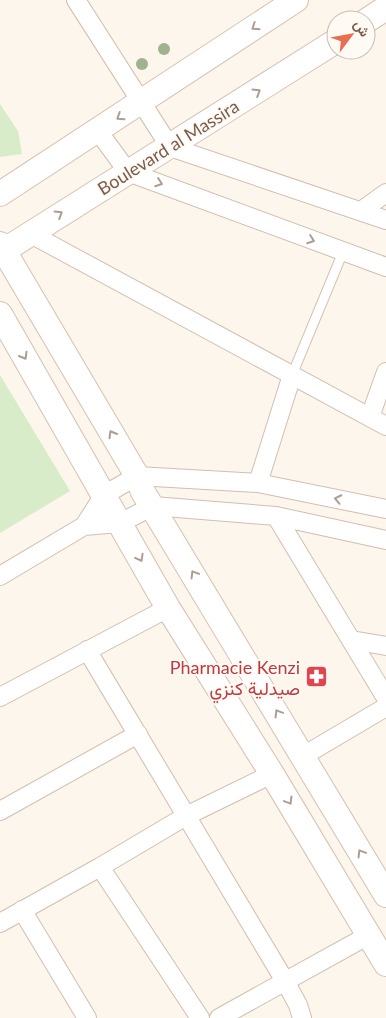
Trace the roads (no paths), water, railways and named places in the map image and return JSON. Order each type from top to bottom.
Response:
[{"type":"street","points":[[76,0],[170,147],[386,220]]},
{"type":"street","points":[[0,194],[142,102],[286,3]]},
{"type":"street","name":"Boulevard al Massira","points":[[1,249],[170,147],[326,47]]},
{"type":"street","points":[[98,131],[128,172],[386,267]]},
{"type":"street","points":[[362,211],[386,193]]},
{"type":"street","points":[[29,233],[386,426]]},
{"type":"street","points":[[1,249],[137,476],[144,492],[386,894]]},
{"type":"street","points":[[0,314],[168,608],[272,774],[386,964]]},
{"type":"street","points":[[370,417],[386,372]]},
{"type":"street","points":[[258,483],[292,375]]},
{"type":"street","points":[[84,526],[104,495],[137,476],[258,483],[386,509]]},
{"type":"street","points":[[0,576],[84,526],[120,523],[153,506],[276,516],[386,540]]},
{"type":"street","points":[[276,516],[386,698]]},
{"type":"street","points":[[0,697],[168,608]]},
{"type":"street","points":[[351,640],[386,646]]},
{"type":"street","points":[[87,650],[285,981],[298,1005],[302,1018]]},
{"type":"street","points":[[303,756],[386,707]]},
{"type":"street","points":[[0,811],[138,734]]},
{"type":"street","points":[[0,923],[186,816],[272,774]]},
{"type":"street","points":[[100,867],[200,1018]]},
{"type":"street","points":[[22,910],[87,1018]]},
{"type":"street","points":[[219,1018],[369,935]]},
{"type":"lane","points":[[292,375],[343,252]]},
{"type":"place","name":"Pharmacie Kenzi صيدلية كنزي","points":[[316,677]]}]
